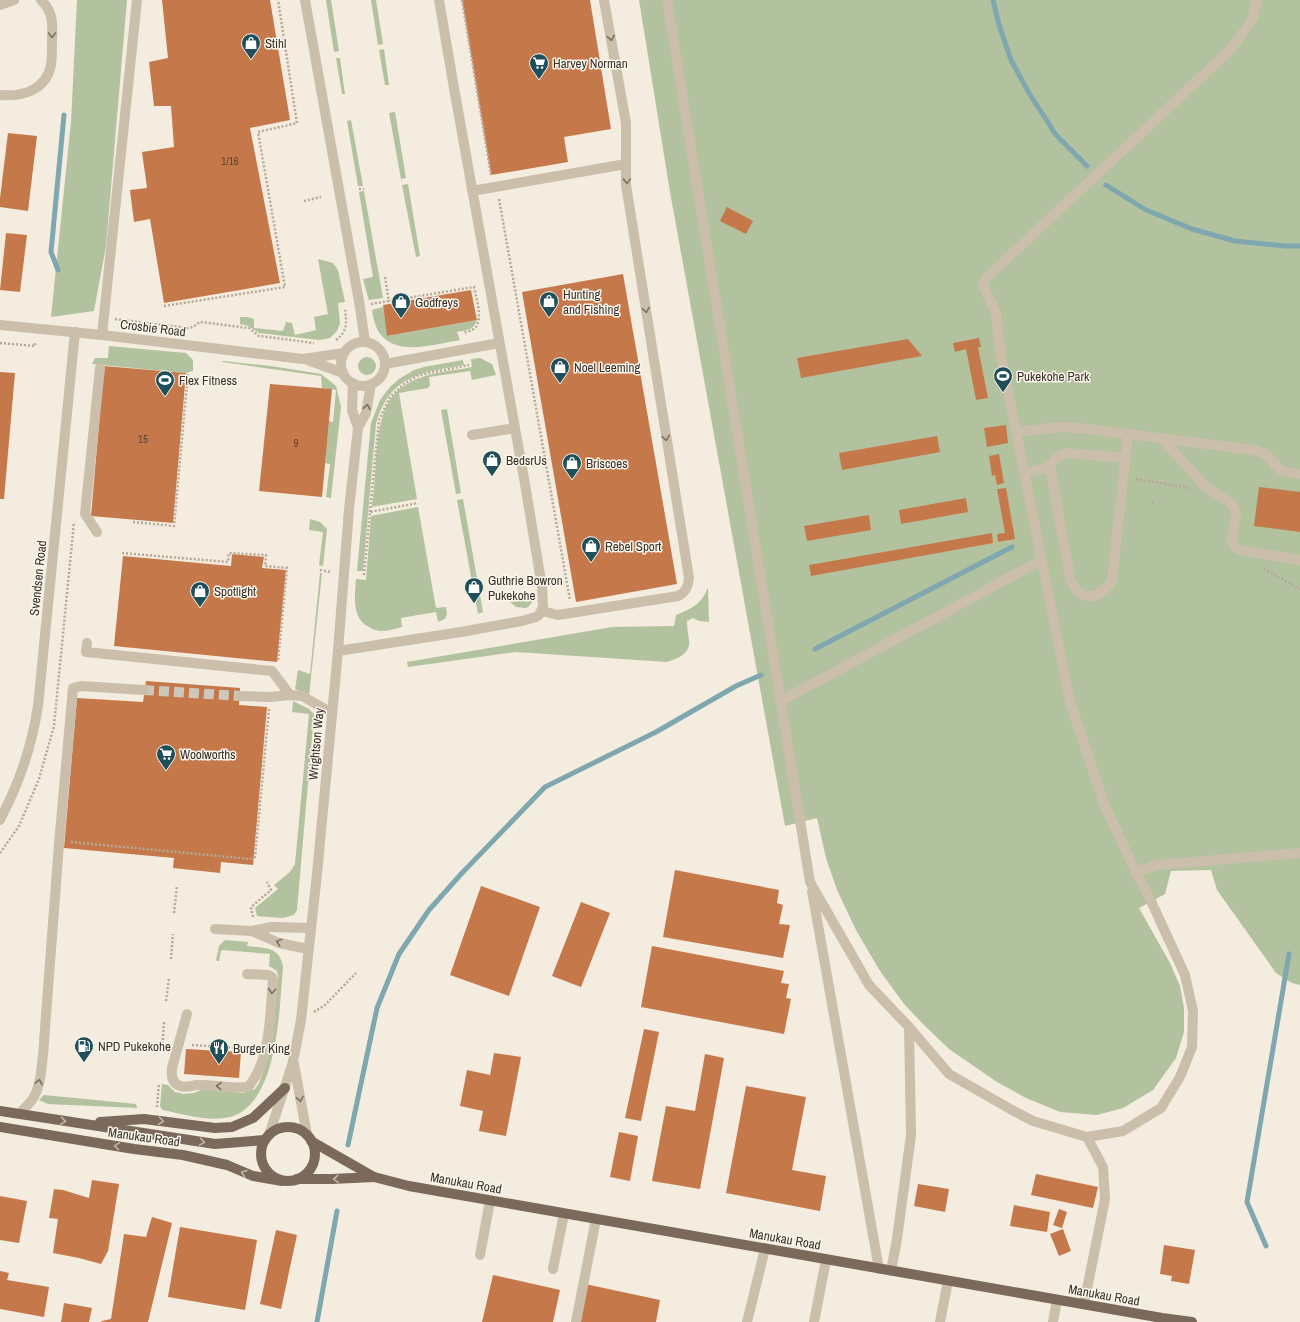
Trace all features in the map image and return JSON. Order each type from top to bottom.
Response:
[{"type":"main road","points":[[80,1123],[144,1119],[215,1128],[232,1127],[253,1118],[284,1088]]},
{"type":"main road","name":"Manukau Road","points":[[0,1111],[216,1144],[267,1138]]},
{"type":"main road","name":"Manukau Road","points":[[0,1127],[134,1149],[183,1155],[226,1165],[253,1176],[282,1180]]},
{"type":"main road","points":[[284,1128],[300,1130],[309,1138],[314,1150],[314,1159],[311,1168],[305,1175],[290,1181],[275,1178],[265,1168],[261,1154],[262,1147],[267,1138],[276,1130],[284,1128]]},
{"type":"main road","name":"Manukau Road","points":[[309,1138],[374,1176],[409,1186],[826,1260],[1192,1322]]},
{"type":"main road","name":"Manukau Road","points":[[297,1179],[332,1179],[374,1176]]},
{"type":"street","points":[[0,5],[14,0]]},
{"type":"street","points":[[106,335],[137,0]]},
{"type":"street","points":[[305,0],[365,342]]},
{"type":"street","points":[[338,651],[530,620],[542,612],[543,607],[544,599],[542,586],[515,428],[439,0]]},
{"type":"street","points":[[542,612],[558,615],[678,596],[682,595],[688,584],[688,570],[626,185],[626,123],[604,0]]},
{"type":"street","points":[[667,0],[810,882],[879,1269]]},
{"type":"street","points":[[810,882],[869,985],[909,1027],[949,1074],[1012,1110],[1033,1121],[1087,1137],[1123,1131],[1161,1108],[1180,1077],[1192,1047],[1193,1011],[1185,975],[1106,809],[1070,702],[1001,356],[998,320],[982,285],[986,278],[1227,52],[1238,40],[1253,18],[1257,0]]},
{"type":"street","points":[[0,95],[17,96],[31,91],[42,83],[49,71],[52,57],[52,21],[44,1]]},
{"type":"street","points":[[472,191],[626,164]]},
{"type":"street","name":"Crosbie Road","points":[[0,325],[106,335],[303,358],[343,373]]},
{"type":"street","name":"Svendsen Road","points":[[0,820],[15,788],[28,754],[38,706],[75,332]]},
{"type":"street","points":[[365,342],[376,347],[381,352],[385,364],[381,376],[371,384],[359,386],[353,384],[347,379],[341,366],[344,352],[353,344],[365,342]]},
{"type":"street","points":[[385,364],[499,343]]},
{"type":"street","name":"Crosbie Road","points":[[303,358],[344,352]]},
{"type":"street","points":[[97,532],[85,514],[100,368]]},
{"type":"street","name":"Wrightson Way","points":[[353,384],[352,410],[358,428]]},
{"type":"street","name":"Wrightson Way","points":[[267,1138],[293,1062],[301,1020],[317,874],[358,428],[366,413],[371,384]]},
{"type":"street","points":[[1016,432],[1060,427],[1088,429],[1254,450],[1266,454],[1280,470],[1300,474]]},
{"type":"street","points":[[472,435],[515,428]]},
{"type":"street","points":[[1126,458],[1067,453],[1053,460],[1050,467],[1070,578],[1077,592],[1093,596],[1100,594],[1107,589],[1112,580],[1126,458],[1128,434]]},
{"type":"street","points":[[1161,438],[1207,488],[1233,505],[1236,513],[1232,541],[1237,549],[1300,560]]},
{"type":"street","points":[[1024,473],[1050,467]]},
{"type":"street","points":[[781,701],[1042,560]]},
{"type":"street","points":[[87,643],[86,652],[272,671],[290,695]]},
{"type":"street","points":[[19,1114],[32,1100],[40,1082],[73,688],[81,686],[144,690]]},
{"type":"street","points":[[241,696],[270,698],[290,695],[302,696],[332,713]]},
{"type":"street","points":[[1136,872],[1157,865],[1300,853]]},
{"type":"street","points":[[215,929],[252,931],[271,927],[310,928]]},
{"type":"street","points":[[252,931],[278,942],[308,949]]},
{"type":"street","points":[[187,1014],[172,1068],[171,1075],[174,1081],[180,1086],[187,1087],[205,1085],[248,1087],[256,1077],[267,1045],[273,980],[272,977],[268,975],[247,974]]},
{"type":"street","points":[[891,1271],[897,1239],[911,1135],[909,1027]]},
{"type":"street","name":"Wrightson Way","points":[[293,1062],[309,1138]]},
{"type":"street","points":[[1084,1304],[1105,1199],[1103,1167],[1087,1137]]},
{"type":"street","points":[[480,1255],[490,1201]]},
{"type":"street","points":[[554,1269],[564,1214]]},
{"type":"street","points":[[576,1322],[596,1219]]},
{"type":"street","points":[[747,1322],[765,1249]]},
{"type":"street","points":[[814,1322],[826,1260]]},
{"type":"street","points":[[940,1322],[948,1281]]},
{"type":"street","points":[[1053,1322],[1057,1300]]},
{"type":"path","points":[[164,306],[285,287],[258,132],[297,122],[278,0]]},
{"type":"path","points":[[462,0],[491,175]]},
{"type":"path","points":[[359,190],[364,189]]},
{"type":"path","points":[[304,200],[321,197]]},
{"type":"path","points":[[499,197],[571,602]]},
{"type":"path","points":[[385,278],[389,302]]},
{"type":"path","points":[[372,304],[474,288],[480,318],[478,325],[473,330],[463,333]]},
{"type":"path","points":[[332,344],[344,333],[346,324],[345,310]]},
{"type":"path","points":[[106,335],[110,318],[188,328],[193,327],[200,322],[248,328],[259,336],[321,344]]},
{"type":"path","points":[[0,343],[35,346],[36,329]]},
{"type":"path","points":[[364,575],[379,420],[390,397],[405,384],[420,375],[469,365]]},
{"type":"path","points":[[133,522],[174,526],[188,372]]},
{"type":"path","points":[[1136,480],[1192,489]]},
{"type":"path","points":[[370,512],[418,503]]},
{"type":"path","points":[[0,853],[18,826],[39,779],[54,726],[75,517]]},
{"type":"path","points":[[122,553],[228,562],[229,553],[266,555],[265,566],[287,568],[278,663],[273,662]]},
{"type":"path","points":[[1263,568],[1300,589]]},
{"type":"path","points":[[320,570],[330,572]]},
{"type":"path","points":[[68,842],[250,859],[255,858],[269,708]]},
{"type":"path","points":[[253,917],[251,907],[271,890],[267,882]]},
{"type":"path","points":[[174,913],[177,886]]},
{"type":"path","points":[[170,959],[173,934]]},
{"type":"path","points":[[301,1020],[326,1005],[356,973]]},
{"type":"path","points":[[166,1000],[168,978]]},
{"type":"path","points":[[191,1044],[256,1049]]},
{"type":"green space","points":[[77,0],[127,0],[106,246],[94,311],[51,317],[71,122]]},
{"type":"green space","points":[[326,0],[331,0],[339,51],[334,52]]},
{"type":"green space","points":[[371,0],[376,0],[383,44],[378,45]]},
{"type":"green space","name":"Pukekohe Park","points":[[639,0],[1300,0],[1300,985],[1292,983],[1276,973],[1217,890],[1211,870],[1171,871],[1165,894],[1139,908],[1170,963],[1180,986],[1184,1008],[1184,1032],[1176,1058],[1153,1090],[1123,1108],[1097,1115],[1060,1112],[1026,1098],[997,1082],[949,1049],[904,1004],[880,971],[857,932],[837,890],[826,858],[817,818],[785,826],[670,192]]},
{"type":"green space","points":[[384,49],[389,85],[385,85],[379,50]]},
{"type":"green space","points":[[336,58],[340,58],[345,94],[342,94]]},
{"type":"green space","points":[[395,112],[406,178],[401,179],[389,113]]},
{"type":"green space","points":[[351,120],[363,186],[358,186],[347,121]]},
{"type":"green space","points":[[408,184],[420,256],[416,257],[402,185]]},
{"type":"green space","points":[[364,191],[383,298],[369,301],[363,279],[373,277],[359,192]]},
{"type":"green space","points":[[318,259],[333,263],[338,270],[345,302],[338,303],[340,323],[337,331],[330,338],[319,340],[259,333],[248,326],[240,324],[240,317],[247,317],[254,319],[254,328],[283,331],[286,322],[292,323],[295,335],[316,330],[314,317],[328,314]]},
{"type":"green space","points":[[383,307],[388,336],[477,320],[472,328],[457,332],[460,340],[427,346],[405,347],[394,344],[385,339],[378,331],[372,310]]},
{"type":"green space","points":[[109,346],[186,353],[193,360],[193,371],[186,373],[92,364],[95,358],[108,358]]},
{"type":"green space","points":[[367,357],[373,360],[376,366],[373,372],[367,375],[361,372],[358,366],[361,360]]},
{"type":"green space","points":[[480,358],[492,364],[496,375],[472,380],[470,371],[429,377],[430,385],[428,388],[399,393],[417,499],[372,507],[380,426],[387,405],[392,397],[410,382],[433,374],[472,367],[471,359]]},
{"type":"green space","points":[[463,360],[464,365],[421,374],[409,379],[398,386],[389,395],[382,408],[376,424],[363,571],[357,571],[371,423],[380,400],[390,387],[399,379],[414,370]]},
{"type":"green space","points":[[222,362],[271,366],[321,374],[336,386],[341,407],[331,498],[326,497],[330,464],[325,463],[329,421],[333,422],[336,390],[322,388],[321,376]]},
{"type":"green space","points":[[447,409],[461,493],[456,494],[441,410]]},
{"type":"green space","points":[[463,499],[483,612],[478,614],[457,500]]},
{"type":"green space","points":[[418,507],[436,608],[446,607],[447,614],[445,619],[438,622],[436,612],[401,618],[402,627],[383,631],[375,630],[363,623],[359,618],[355,606],[356,579],[366,580],[371,516]]},
{"type":"green space","points":[[310,519],[320,522],[327,529],[323,566],[319,565],[323,532],[309,530]]},
{"type":"green space","points":[[320,573],[322,573],[309,696],[295,689],[298,670],[310,674]]},
{"type":"green space","points":[[708,588],[709,622],[699,621],[693,618],[687,621],[689,640],[688,649],[679,657],[667,662],[516,652],[408,667],[407,662],[612,627],[674,626],[676,615],[699,602]]},
{"type":"green space","points":[[534,599],[526,608],[516,607],[510,602]]},
{"type":"green space","points":[[293,701],[309,709],[314,714],[297,910],[294,915],[282,918],[257,916],[255,908],[278,889],[274,885],[290,872],[295,864],[309,714],[292,712]]},
{"type":"green space","points":[[225,940],[248,942],[247,946],[270,949],[278,955],[281,960],[283,967],[277,1031],[273,1056],[266,1078],[256,1098],[242,1111],[224,1118],[201,1118],[163,1110],[160,1107],[162,1084],[168,1085],[175,1092],[184,1094],[194,1093],[204,1089],[243,1093],[255,1089],[259,1083],[271,1050],[278,976],[277,971],[269,966],[270,954],[222,950],[219,961],[217,961],[219,946]]},
{"type":"green space","points":[[44,1095],[136,1104],[137,1108],[48,1104],[39,1100]]},
{"type":"building","points":[[162,0],[270,0],[290,120],[250,128],[280,283],[164,303],[150,219],[134,222],[130,190],[147,188],[142,152],[174,147],[171,106],[154,106],[149,62],[168,58]]},
{"type":"building","name":"Harvey Norman","points":[[462,0],[590,0],[611,129],[564,137],[568,162],[491,175]]},
{"type":"building","points":[[8,133],[37,136],[28,211],[0,207]]},
{"type":"building","points":[[727,207],[753,221],[746,234],[720,221]]},
{"type":"building","points":[[6,233],[27,235],[20,292],[0,290]]},
{"type":"building","points":[[623,274],[677,584],[576,602],[522,292]]},
{"type":"building","points":[[471,290],[477,320],[387,336],[383,305]]},
{"type":"building","points":[[979,338],[981,347],[978,347],[988,398],[976,400],[966,349],[955,352],[953,343]]},
{"type":"building","points":[[908,339],[922,356],[801,378],[797,358]]},
{"type":"building","points":[[104,366],[186,373],[173,523],[91,516]]},
{"type":"building","points":[[0,372],[15,373],[4,499],[0,499]]},
{"type":"building","points":[[270,384],[332,389],[322,497],[259,491]]},
{"type":"building","points":[[1006,425],[1008,443],[987,447],[984,428]]},
{"type":"building","points":[[937,436],[940,452],[842,470],[839,453]]},
{"type":"building","points":[[999,454],[1004,483],[997,485],[995,475],[992,476],[989,456]]},
{"type":"building","points":[[1259,487],[1300,492],[1300,532],[1254,526]]},
{"type":"building","points":[[1006,488],[1015,539],[998,542],[997,534],[1005,533],[997,489]]},
{"type":"building","points":[[966,498],[968,512],[901,524],[899,510]]},
{"type":"building","points":[[869,515],[871,530],[807,541],[804,526]]},
{"type":"building","points":[[992,533],[993,543],[811,576],[809,565]]},
{"type":"building","name":"Spotlight","points":[[232,554],[264,557],[262,568],[286,570],[277,662],[114,646],[123,556],[231,566]]},
{"type":"building","name":"Woolworths","points":[[146,681],[240,688],[239,705],[267,707],[253,865],[221,862],[220,873],[173,868],[174,858],[64,848],[77,698],[143,702]]},
{"type":"building","points":[[675,870],[779,890],[777,903],[783,905],[779,924],[790,925],[783,958],[663,937]]},
{"type":"building","points":[[481,886],[540,907],[509,996],[450,975]]},
{"type":"building","points":[[581,902],[610,913],[581,987],[552,976]]},
{"type":"building","points":[[652,946],[784,971],[781,983],[789,984],[786,998],[791,999],[784,1034],[641,1007]]},
{"type":"building","points":[[644,1029],[659,1032],[641,1121],[625,1118]]},
{"type":"building","points":[[186,1049],[241,1052],[239,1078],[184,1074]]},
{"type":"building","points":[[494,1053],[521,1057],[506,1136],[479,1131],[483,1111],[460,1106],[467,1070],[490,1075]]},
{"type":"building","points":[[705,1054],[724,1058],[700,1189],[652,1181],[666,1106],[695,1111]]},
{"type":"building","points":[[746,1086],[806,1097],[792,1170],[826,1176],[820,1211],[726,1193]]},
{"type":"building","points":[[619,1132],[638,1136],[630,1181],[610,1177]]},
{"type":"building","points":[[1036,1174],[1098,1187],[1093,1208],[1031,1195]]},
{"type":"building","points":[[92,1180],[119,1184],[108,1251],[101,1264],[53,1253],[58,1219],[49,1218],[54,1189],[63,1190],[89,1198]]},
{"type":"building","points":[[918,1184],[949,1189],[945,1212],[914,1206]]},
{"type":"building","points":[[0,1196],[27,1201],[19,1243],[0,1240]]},
{"type":"building","points":[[1014,1205],[1050,1212],[1047,1232],[1010,1226]]},
{"type":"building","points":[[1059,1209],[1067,1212],[1062,1228],[1053,1225]]},
{"type":"building","points":[[152,1217],[172,1223],[148,1322],[101,1322],[111,1319],[124,1234],[146,1237]]},
{"type":"building","points":[[180,1227],[257,1240],[245,1310],[168,1297]]},
{"type":"building","points":[[1063,1229],[1071,1251],[1059,1256],[1050,1234]]},
{"type":"building","points":[[276,1230],[297,1235],[281,1309],[260,1304]]},
{"type":"building","points":[[1164,1245],[1195,1250],[1189,1284],[1171,1281],[1172,1276],[1160,1274]]},
{"type":"building","points":[[0,1271],[9,1273],[7,1280],[49,1287],[44,1317],[0,1309]]},
{"type":"building","points":[[493,1275],[560,1290],[553,1322],[482,1322]]},
{"type":"building","points":[[585,1284],[660,1300],[656,1322],[579,1322]]},
{"type":"building","points":[[64,1303],[92,1308],[89,1322],[61,1322]]},
{"type":"waterway","points":[[993,0],[999,25],[1011,60],[1029,93],[1056,135],[1087,166]]},
{"type":"waterway","points":[[58,270],[51,252],[64,115]]},
{"type":"waterway","points":[[1106,185],[1146,210],[1192,229],[1235,241],[1300,246]]},
{"type":"waterway","points":[[815,649],[1012,547]]},
{"type":"waterway","points":[[348,1145],[377,1008],[399,954],[429,910],[462,873],[545,787],[656,732],[736,686],[761,675]]},
{"type":"waterway","points":[[1266,1246],[1247,1202],[1289,954]]},
{"type":"waterway","points":[[317,1322],[337,1211]]},
{"type":"tunnel","points":[[144,690],[241,696]]},
{"type":"place","name":"Stihl","points":[[251,60]]},
{"type":"place","name":"Harvey Norman","points":[[539,80]]},
{"type":"place","name":"Hunting and Fishing","points":[[549,318]]},
{"type":"place","name":"Godfreys","points":[[401,319]]},
{"type":"place","name":"Noel Leeming","points":[[560,384]]},
{"type":"place","name":"Pukekohe Park","points":[[1003,393]]},
{"type":"place","name":"Flex Fitness","points":[[165,397]]},
{"type":"place","name":"BedsrUs","points":[[492,477]]},
{"type":"place","name":"Briscoes","points":[[572,480]]},
{"type":"place","name":"Rebel Sport","points":[[591,563]]},
{"type":"place","name":"Guthrie Bowron Pukekohe","points":[[474,604]]},
{"type":"place","name":"Spotlight","points":[[200,608]]},
{"type":"place","name":"Woolworths","points":[[166,771]]},
{"type":"place","name":"NPD Pukekohe","points":[[84,1063]]},
{"type":"place","name":"Burger King","points":[[219,1065]]}]
